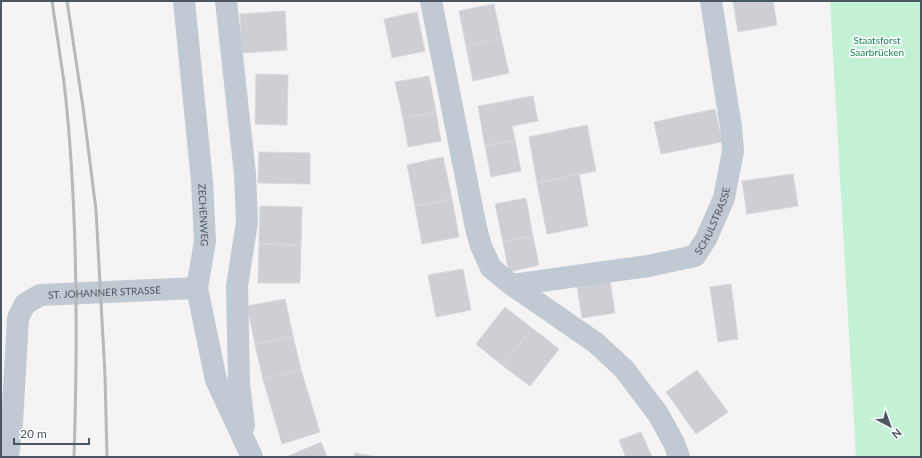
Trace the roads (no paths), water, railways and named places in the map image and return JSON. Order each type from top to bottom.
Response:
[{"type":"street","name":"ZECHENWEG","points":[[184,1],[202,181],[205,241],[197,288],[216,380],[249,451]]},
{"type":"street","name":"ZECHENWEG","points":[[226,1],[245,174],[247,222],[237,286],[239,383],[249,451]]},
{"type":"street","points":[[431,1],[476,228],[481,246],[491,268],[512,285],[596,343],[624,369],[658,414],[674,443],[679,457]]},
{"type":"street","name":"SCHULSTRASSE","points":[[512,285],[648,266],[695,256],[706,239],[724,198],[733,151],[731,127],[711,1]]},
{"type":"street","name":"ST. JOHANNER STRASSE","points":[[8,457],[12,423],[18,318],[25,304],[40,295],[197,288]]},
{"type":"railway","points":[[52,1],[64,82],[72,175],[76,269],[74,457]]},
{"type":"railway","points":[[67,1],[83,107],[96,210],[105,375],[107,457]]},
{"type":"park label","name":"Staatsforst Saarbrücken","points":[[877,46]]}]
